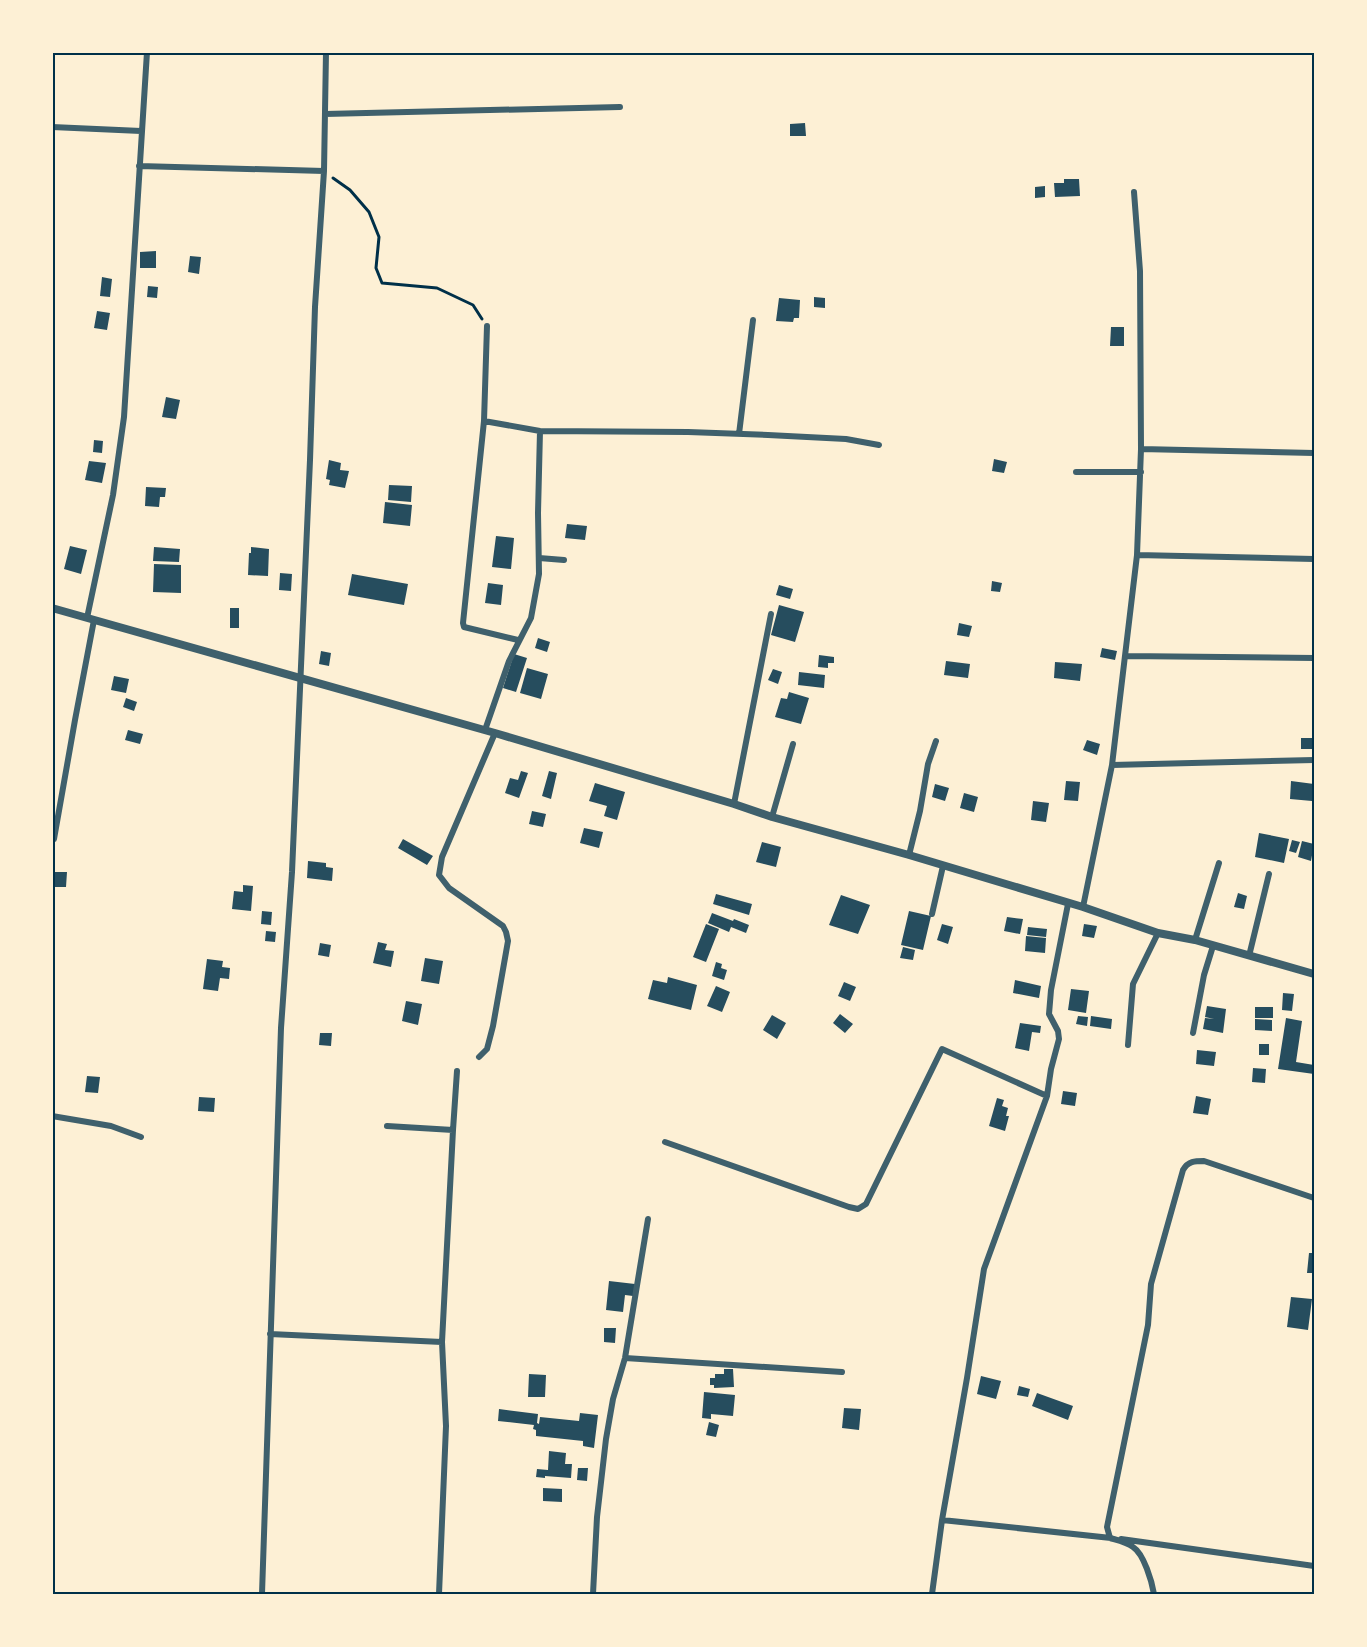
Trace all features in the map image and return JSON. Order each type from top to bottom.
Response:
[{"type":"street","points":[[54,839],[113,495],[124,417],[147,52]]},
{"type":"street","points":[[262,1594],[281,1028],[292,872],[301,678],[315,307],[324,171],[326,52]]},
{"type":"street","points":[[325,114],[620,107]]},
{"type":"street","points":[[52,127],[141,130]]},
{"type":"street","points":[[139,166],[324,171]]},
{"type":"street","points":[[1083,908],[1112,765],[1137,555],[1141,472],[1140,272],[1134,192]]},
{"type":"street","points":[[739,434],[753,320]]},
{"type":"street","points":[[487,326],[484,421],[463,623],[464,627],[518,640]]},
{"type":"street","points":[[484,421],[540,431],[739,434],[846,439],[879,444]]},
{"type":"street","points":[[485,730],[509,661],[531,618],[539,574],[540,431]]},
{"type":"street","points":[[1141,449],[1314,453]]},
{"type":"street","points":[[1076,472],[1141,472]]},
{"type":"street","points":[[1137,555],[1314,560]]},
{"type":"street","points":[[539,558],[564,560]]},
{"type":"street","points":[[52,608],[485,730],[772,817],[909,855],[1158,933],[1195,940],[1314,974]]},
{"type":"street","points":[[734,804],[771,614]]},
{"type":"street","points":[[1125,656],[1314,658]]},
{"type":"street","points":[[479,1057],[487,1049],[494,1020],[508,941],[506,932],[503,926],[449,888],[438,875],[442,857],[495,733]]},
{"type":"street","points":[[909,855],[928,764],[936,741]]},
{"type":"street","points":[[772,817],[793,744]]},
{"type":"street","points":[[1112,765],[1314,760]]},
{"type":"street","points":[[1195,940],[1219,862]]},
{"type":"street","points":[[932,914],[943,866]]},
{"type":"street","points":[[1249,956],[1269,874]]},
{"type":"street","points":[[932,1594],[942,1520],[984,1269],[1047,1096],[1059,1040],[1058,1031],[1049,1014],[1051,990],[1068,904]]},
{"type":"street","points":[[1128,1045],[1133,984],[1158,933]]},
{"type":"street","points":[[1193,1033],[1204,975],[1213,946]]},
{"type":"street","points":[[665,1142],[858,1209],[866,1204],[942,1049],[1047,1096]]},
{"type":"street","points":[[439,1594],[446,1426],[442,1342],[457,1071]]},
{"type":"street","points":[[52,1116],[111,1126],[141,1137]]},
{"type":"street","points":[[387,1126],[453,1130]]},
{"type":"street","points":[[1110,1538],[1107,1527],[1148,1325],[1151,1284],[1186,1166],[1193,1161],[1204,1161],[1314,1198]]},
{"type":"street","points":[[593,1594],[597,1517],[606,1439],[613,1399],[625,1358],[648,1219]]},
{"type":"street","points":[[270,1335],[442,1342]]},
{"type":"street","points":[[625,1358],[842,1372]]},
{"type":"street","points":[[942,1520],[1110,1538],[1314,1566]]},
{"type":"street","points":[[1110,1538],[1134,1547],[1142,1558],[1153,1584],[1154,1594]]},
{"type":"path","points":[[324,171],[350,190],[369,212],[379,237],[376,268],[382,283],[437,288],[473,305],[487,326]]},
{"type":"building","points":[[805,123],[806,136],[790,136],[790,124]]},
{"type":"building","points":[[1064,179],[1079,179],[1080,196],[1055,197],[1054,183],[1064,183]]},
{"type":"building","points":[[1045,186],[1045,197],[1035,198],[1035,187]]},
{"type":"building","points":[[156,251],[156,268],[140,268],[140,252]]},
{"type":"building","points":[[190,256],[201,257],[199,274],[188,272]]},
{"type":"building","points":[[102,277],[112,279],[110,297],[100,296]]},
{"type":"building","points":[[148,286],[158,287],[157,298],[147,297]]},
{"type":"building","points":[[814,297],[825,298],[825,308],[814,307]]},
{"type":"building","points":[[779,298],[800,300],[799,318],[794,318],[793,322],[776,321]]},
{"type":"building","points":[[97,311],[110,313],[107,330],[94,328]]},
{"type":"building","points":[[1111,327],[1124,327],[1124,346],[1110,346]]},
{"type":"building","points":[[166,397],[180,400],[176,419],[162,417]]},
{"type":"building","points":[[94,440],[103,441],[102,453],[93,452]]},
{"type":"building","points":[[994,459],[1007,462],[1004,473],[992,471]]},
{"type":"building","points":[[329,460],[341,463],[340,470],[349,471],[345,488],[329,485],[330,480],[326,479]]},
{"type":"building","points":[[89,461],[106,463],[102,483],[85,480]]},
{"type":"building","points":[[389,485],[412,486],[411,502],[388,500]]},
{"type":"building","points":[[146,487],[166,488],[165,497],[160,497],[159,507],[145,506]]},
{"type":"building","points":[[385,502],[412,505],[410,526],[383,523]]},
{"type":"building","points":[[567,524],[587,526],[585,540],[565,538]]},
{"type":"building","points":[[496,536],[514,538],[511,569],[492,567]]},
{"type":"building","points":[[70,546],[87,550],[81,574],[64,569]]},
{"type":"building","points":[[154,547],[180,549],[179,562],[153,561]]},
{"type":"building","points":[[251,547],[269,549],[268,576],[248,575]]},
{"type":"building","points":[[154,564],[181,565],[181,593],[153,592]]},
{"type":"building","points":[[280,573],[292,574],[291,591],[279,590]]},
{"type":"building","points":[[352,574],[408,584],[404,605],[348,595]]},
{"type":"building","points":[[992,581],[1002,583],[1000,592],[991,591]]},
{"type":"building","points":[[488,583],[503,585],[501,605],[485,603]]},
{"type":"building","points":[[779,585],[793,589],[790,599],[776,595]]},
{"type":"building","points":[[779,605],[804,612],[795,642],[771,635]]},
{"type":"building","points":[[230,608],[239,608],[239,628],[230,628]]},
{"type":"building","points":[[959,623],[972,626],[969,637],[957,635]]},
{"type":"building","points":[[538,638],[550,642],[547,652],[535,648]]},
{"type":"building","points":[[1102,648],[1117,651],[1115,660],[1100,657]]},
{"type":"building","points":[[321,651],[331,653],[329,666],[319,664]]},
{"type":"building","points":[[514,654],[527,658],[516,692],[503,688]]},
{"type":"building","points":[[819,655],[834,657],[834,663],[828,663],[828,668],[818,667]]},
{"type":"building","points":[[946,661],[970,664],[968,678],[944,675]]},
{"type":"building","points":[[1055,662],[1082,664],[1080,681],[1054,678]]},
{"type":"building","points":[[527,668],[548,674],[541,699],[520,693]]},
{"type":"building","points":[[773,669],[782,672],[778,684],[768,680]]},
{"type":"building","points":[[799,672],[825,675],[824,688],[798,685]]},
{"type":"building","points":[[114,676],[129,679],[126,693],[111,690]]},
{"type":"building","points":[[789,692],[809,698],[801,724],[775,717],[781,698],[787,699]]},
{"type":"building","points":[[126,698],[137,702],[134,711],[123,707]]},
{"type":"building","points":[[128,730],[143,734],[140,744],[125,740]]},
{"type":"building","points":[[1301,738],[1313,738],[1313,749],[1301,749]]},
{"type":"building","points":[[1087,740],[1100,744],[1097,755],[1083,750]]},
{"type":"building","points":[[521,771],[528,773],[519,798],[505,793],[510,778],[518,780]]},
{"type":"building","points":[[549,771],[557,773],[551,799],[542,796]]},
{"type":"building","points":[[1066,781],[1080,782],[1078,801],[1064,800]]},
{"type":"building","points":[[1291,781],[1314,784],[1312,801],[1290,799]]},
{"type":"building","points":[[595,783],[625,792],[617,820],[604,816],[607,806],[589,801]]},
{"type":"building","points":[[935,784],[949,788],[945,801],[932,797]]},
{"type":"building","points":[[964,793],[978,797],[974,812],[960,808]]},
{"type":"building","points":[[1033,801],[1049,803],[1046,822],[1031,820]]},
{"type":"building","points":[[532,811],[546,814],[543,827],[529,824]]},
{"type":"building","points":[[584,828],[603,832],[599,848],[580,843]]},
{"type":"building","points":[[1259,833],[1289,839],[1284,863],[1255,857]]},
{"type":"building","points":[[403,839],[433,856],[427,865],[398,848]]},
{"type":"building","points":[[1292,840],[1300,842],[1296,853],[1289,851]]},
{"type":"building","points":[[1302,841],[1314,844],[1311,861],[1298,857]]},
{"type":"building","points":[[762,842],[781,847],[776,867],[756,862]]},
{"type":"building","points":[[308,861],[326,863],[326,867],[333,868],[332,881],[307,878]]},
{"type":"building","points":[[52,872],[67,872],[66,887],[54,887],[55,878],[52,878]]},
{"type":"building","points":[[243,885],[253,886],[251,911],[232,909],[234,891],[243,892]]},
{"type":"building","points":[[1238,893],[1247,896],[1244,909],[1234,907]]},
{"type":"building","points":[[716,894],[752,904],[749,915],[713,904]]},
{"type":"building","points":[[841,895],[870,905],[858,934],[829,925]]},
{"type":"building","points":[[262,911],[272,912],[271,925],[261,924]]},
{"type":"building","points":[[909,911],[931,916],[923,950],[901,945]]},
{"type":"building","points":[[712,913],[749,925],[746,933],[731,927],[729,932],[708,923]]},
{"type":"building","points":[[1007,917],[1023,919],[1020,934],[1004,931]]},
{"type":"building","points":[[706,924],[719,929],[706,962],[693,957]]},
{"type":"building","points":[[942,924],[953,927],[948,944],[937,940]]},
{"type":"building","points":[[1084,924],[1097,926],[1094,938],[1082,936]]},
{"type":"building","points":[[1028,927],[1047,929],[1046,937],[1027,935]]},
{"type":"building","points":[[266,931],[276,932],[275,942],[265,941]]},
{"type":"building","points":[[1026,936],[1046,938],[1045,953],[1025,951]]},
{"type":"building","points":[[378,942],[387,944],[385,950],[394,951],[391,967],[373,963]]},
{"type":"building","points":[[320,943],[331,945],[329,957],[318,955]]},
{"type":"building","points":[[903,947],[915,950],[913,960],[900,958]]},
{"type":"building","points":[[425,958],[443,961],[439,984],[421,981]]},
{"type":"building","points":[[207,959],[223,961],[222,967],[230,968],[229,979],[220,978],[218,991],[203,989]]},
{"type":"building","points":[[716,962],[722,964],[721,968],[727,970],[724,980],[712,976]]},
{"type":"building","points":[[668,977],[697,985],[691,1010],[648,999],[653,980],[667,983]]},
{"type":"building","points":[[1015,980],[1041,986],[1039,998],[1013,993]]},
{"type":"building","points":[[844,982],[856,987],[850,1001],[838,996]]},
{"type":"building","points":[[716,986],[730,992],[722,1012],[707,1006]]},
{"type":"building","points":[[1071,989],[1089,991],[1086,1013],[1068,1010]]},
{"type":"building","points":[[1283,993],[1294,994],[1292,1011],[1282,1010]]},
{"type":"building","points":[[406,1001],[422,1004],[418,1025],[402,1021]]},
{"type":"building","points":[[1207,1006],[1226,1009],[1223,1033],[1203,1029],[1205,1018],[1214,1019],[1205,1017]]},
{"type":"building","points":[[1255,1007],[1273,1007],[1273,1018],[1255,1018]]},
{"type":"building","points":[[840,1014],[853,1024],[845,1033],[833,1023]]},
{"type":"building","points":[[772,1015],[786,1023],[777,1039],[763,1030]]},
{"type":"building","points":[[1078,1016],[1088,1017],[1087,1026],[1076,1024]]},
{"type":"building","points":[[1091,1016],[1112,1019],[1111,1029],[1090,1026]]},
{"type":"building","points":[[1286,1018],[1302,1021],[1296,1062],[1314,1065],[1314,1074],[1278,1069]]},
{"type":"building","points":[[1255,1019],[1272,1020],[1272,1031],[1255,1030]]},
{"type":"building","points":[[1020,1023],[1041,1026],[1040,1033],[1032,1032],[1029,1051],[1015,1048]]},
{"type":"building","points":[[320,1033],[332,1033],[331,1046],[319,1045]]},
{"type":"building","points":[[1259,1044],[1269,1044],[1269,1055],[1259,1055]]},
{"type":"building","points":[[1197,1050],[1216,1052],[1214,1066],[1196,1064]]},
{"type":"building","points":[[1253,1068],[1266,1069],[1265,1083],[1252,1082]]},
{"type":"building","points":[[87,1076],[100,1077],[98,1093],[85,1092]]},
{"type":"building","points":[[1063,1091],[1077,1093],[1075,1106],[1061,1104]]},
{"type":"building","points":[[1196,1096],[1211,1099],[1208,1115],[1193,1113]]},
{"type":"building","points":[[199,1097],[215,1098],[214,1112],[198,1111]]},
{"type":"building","points":[[997,1098],[1004,1100],[1002,1106],[1008,1108],[1006,1116],[1009,1116],[1005,1131],[989,1126]]},
{"type":"building","points":[[1309,1253],[1314,1253],[1314,1273],[1307,1273]]},
{"type":"building","points":[[609,1281],[635,1284],[633,1296],[625,1295],[623,1312],[606,1310]]},
{"type":"building","points":[[1291,1297],[1312,1299],[1308,1330],[1287,1327]]},
{"type":"building","points":[[604,1328],[616,1328],[615,1343],[604,1342]]},
{"type":"building","points":[[724,1369],[733,1369],[734,1387],[714,1388],[714,1385],[710,1385],[710,1378],[715,1378],[715,1374],[724,1374]]},
{"type":"building","points":[[529,1374],[546,1375],[545,1397],[528,1397]]},
{"type":"building","points":[[981,1376],[1001,1381],[996,1399],[977,1394]]},
{"type":"building","points":[[1019,1386],[1030,1389],[1028,1397],[1017,1395]]},
{"type":"building","points":[[704,1392],[735,1395],[733,1416],[711,1414],[711,1419],[702,1418]]},
{"type":"building","points":[[1037,1393],[1073,1406],[1068,1420],[1032,1406]]},
{"type":"building","points":[[844,1408],[861,1409],[859,1430],[842,1428]]},
{"type":"building","points":[[499,1409],[538,1414],[537,1423],[539,1424],[540,1417],[579,1421],[580,1413],[598,1415],[594,1448],[583,1446],[583,1441],[536,1436],[534,1425],[498,1421]]},
{"type":"building","points":[[709,1422],[719,1425],[716,1437],[706,1435]]},
{"type":"building","points":[[549,1451],[566,1453],[565,1464],[572,1464],[571,1478],[536,1477],[537,1469],[548,1470]]},
{"type":"building","points":[[578,1468],[588,1468],[587,1481],[577,1480]]},
{"type":"building","points":[[543,1488],[562,1489],[562,1502],[543,1501]]}]
